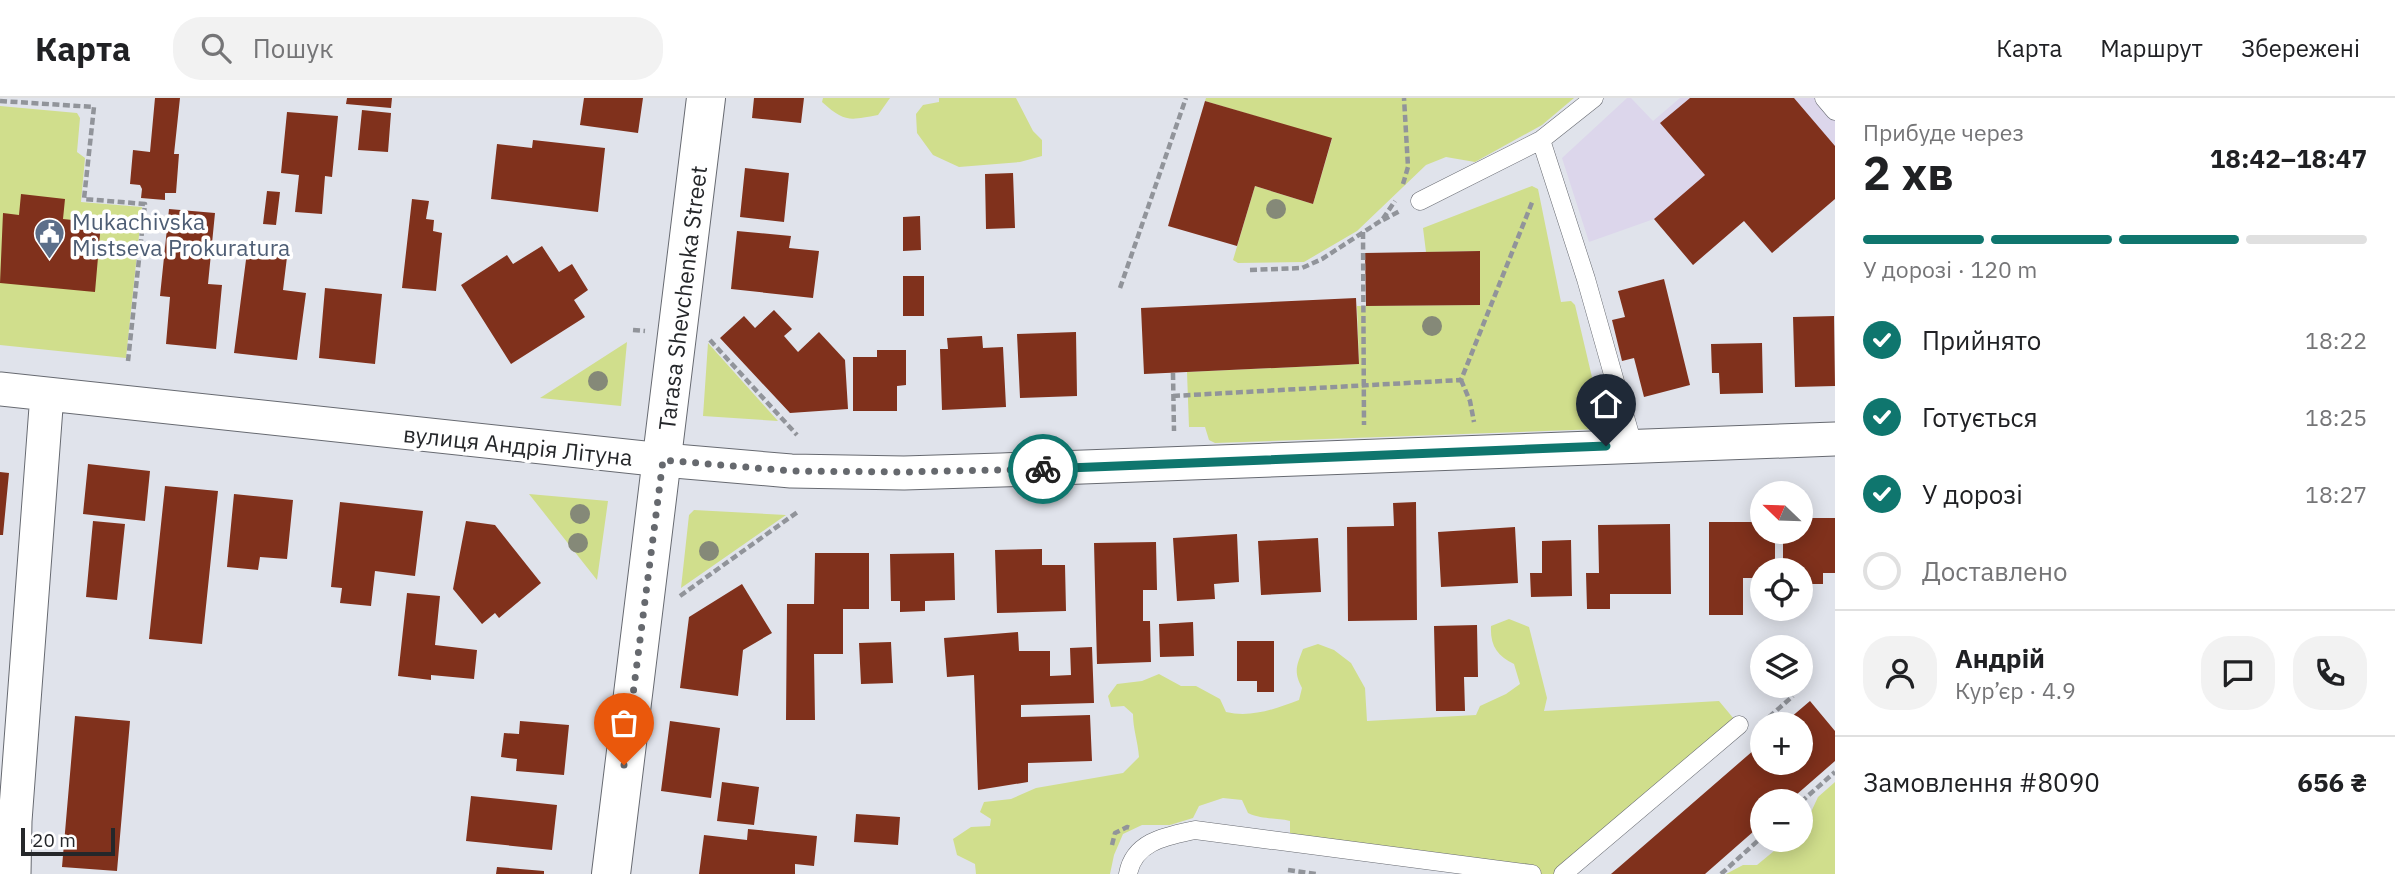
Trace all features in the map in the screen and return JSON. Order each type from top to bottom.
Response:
[{"type":"street","name":"Tarasa Shevchenka Street","points":[[611,874],[706,98]]},
{"type":"street","name":"вулиця Андрія Літуна","points":[[0,389],[663,460],[791,471],[904,472],[1835,439]]},
{"type":"street","points":[[14,874],[7,820],[47,394]]},
{"type":"lane","points":[[1420,201],[1541,140],[1594,98]]},
{"type":"lane","points":[[1824,98],[1835,111]]},
{"type":"lane","points":[[1541,140],[1586,279],[1633,445]]},
{"type":"lane","points":[[1563,874],[1739,725]]},
{"type":"lane","points":[[1128,874],[1137,852],[1156,839],[1195,830],[1532,874]]},
{"type":"path","points":[[1120,288],[1186,98]]},
{"type":"path","points":[[1250,270],[1302,268],[1322,259],[1382,220],[1400,193],[1408,167],[1404,98]]},
{"type":"path","points":[[0,101],[94,107],[84,199],[145,204],[128,362]]},
{"type":"path","points":[[1475,422],[1461,380],[1548,163]]},
{"type":"path","points":[[1363,232],[1364,426]]},
{"type":"path","points":[[633,330],[705,334],[797,435]]},
{"type":"path","points":[[1173,373],[1174,432]]},
{"type":"path","points":[[1174,396],[1461,380]]},
{"type":"path","points":[[669,604],[799,510]]},
{"type":"path","points":[[1813,791],[1835,772]]},
{"type":"path","points":[[1721,874],[1750,848]]},
{"type":"path","points":[[1275,868],[1316,874]]},
{"type":"shaded area","points":[[1627,98],[1631,98],[1653,121],[1680,98],[1835,98],[1835,199],[1772,253],[1744,221],[1693,265],[1654,219],[1589,242],[1562,158]]},
{"type":"green space","points":[[823,98],[890,98],[878,115],[854,119],[837,114],[822,102]]},
{"type":"green space","points":[[939,98],[1016,98],[1033,131],[1042,140],[1042,156],[1020,162],[959,167],[933,155],[917,133],[916,114],[923,105],[939,102]]},
{"type":"green space","points":[[1206,98],[1574,98],[1542,125],[1475,162],[1446,157],[1426,165],[1357,231],[1304,262],[1238,263],[1233,260],[1255,186],[1313,204],[1332,139],[1205,101]]},
{"type":"green space","points":[[0,106],[77,113],[80,118],[77,152],[85,158],[81,202],[142,207],[126,358],[0,345]]},
{"type":"green space","points":[[1532,186],[1538,189],[1561,302],[1571,301],[1575,305],[1603,424],[1600,429],[1215,443],[1209,440],[1205,427],[1189,427],[1187,372],[1359,364],[1357,306],[1480,305],[1480,251],[1426,252],[1423,228]]},
{"type":"green space","points":[[627,342],[621,406],[540,398]]},
{"type":"green space","points":[[708,343],[778,421],[703,416]]},
{"type":"green space","points":[[529,494],[608,501],[597,580]]},
{"type":"green space","points":[[694,510],[786,515],[681,588],[689,515]]},
{"type":"green space","points":[[1509,619],[1529,627],[1547,698],[1544,711],[1719,701],[1739,725],[1563,874],[1532,874],[1290,842],[1290,821],[1253,815],[1248,813],[1242,800],[1223,798],[1199,806],[1193,818],[1170,825],[1142,825],[1123,834],[1110,874],[976,874],[975,864],[957,855],[953,839],[971,827],[990,826],[991,819],[980,812],[984,802],[1011,799],[1036,788],[1123,773],[1139,757],[1133,714],[1124,706],[1111,707],[1108,696],[1117,684],[1142,681],[1159,674],[1181,686],[1196,686],[1220,699],[1226,712],[1263,712],[1299,700],[1302,688],[1297,672],[1299,659],[1303,649],[1318,644],[1334,650],[1351,663],[1365,688],[1367,721],[1476,715],[1480,706],[1520,684],[1514,664],[1499,653],[1492,639],[1491,626]]},
{"type":"green space","points":[[1835,782],[1835,874],[1726,874],[1743,865],[1757,865],[1773,852],[1813,852],[1813,808],[1818,797]]},
{"type":"building","points":[[155,98],[180,98],[174,154],[179,154],[176,193],[165,193],[165,200],[141,198],[140,185],[130,184],[133,150],[150,152]]},
{"type":"building","points":[[347,98],[392,98],[391,108],[346,104]]},
{"type":"building","points":[[584,98],[643,98],[638,133],[580,125]]},
{"type":"building","points":[[754,98],[804,98],[801,123],[752,118]]},
{"type":"building","points":[[1690,98],[1794,98],[1835,146],[1835,199],[1772,253],[1744,221],[1693,265],[1654,219],[1705,175],[1660,123]]},
{"type":"building","points":[[1205,101],[1332,138],[1313,204],[1255,186],[1237,246],[1168,226]]},
{"type":"building","points":[[362,110],[391,113],[388,152],[358,150]]},
{"type":"building","points":[[287,112],[338,116],[332,177],[325,176],[322,214],[295,212],[299,175],[281,173]]},
{"type":"building","points":[[533,140],[605,148],[598,212],[491,199],[497,144],[532,148]]},
{"type":"building","points":[[745,168],[789,173],[784,222],[740,217]]},
{"type":"building","points":[[1013,173],[1015,228],[986,229],[985,174]]},
{"type":"building","points":[[267,191],[280,192],[276,225],[263,224]]},
{"type":"building","name":"Mukachivska Mistseva Prokuratura","points":[[21,194],[65,199],[63,219],[101,223],[95,292],[0,283],[3,213],[19,215]]},
{"type":"building","points":[[412,199],[429,201],[426,219],[434,220],[433,231],[442,233],[436,291],[402,288]]},
{"type":"building","points":[[169,209],[215,213],[208,284],[222,285],[216,349],[166,344],[170,297],[160,296]]},
{"type":"building","points":[[920,216],[921,250],[903,251],[903,217]]},
{"type":"building","points":[[737,231],[791,236],[789,248],[819,251],[813,298],[731,289]]},
{"type":"building","points":[[542,246],[559,272],[572,264],[588,290],[574,300],[585,317],[511,364],[461,285],[507,255],[513,264]]},
{"type":"building","points":[[1480,251],[1480,305],[1366,306],[1365,253]]},
{"type":"building","points":[[247,252],[287,257],[283,290],[306,293],[297,360],[234,353]]},
{"type":"building","points":[[903,276],[924,276],[924,316],[903,316]]},
{"type":"building","points":[[1664,279],[1690,385],[1644,397],[1634,358],[1622,361],[1612,320],[1625,317],[1618,291]]},
{"type":"building","points":[[325,288],[382,294],[375,364],[319,358]]},
{"type":"building","points":[[1356,298],[1359,364],[1144,374],[1141,308]]},
{"type":"building","points":[[774,310],[792,329],[784,336],[798,352],[819,332],[845,360],[848,409],[790,413],[720,338],[744,316],[755,328]]},
{"type":"building","points":[[1834,316],[1835,386],[1795,387],[1793,317]]},
{"type":"building","points":[[1076,332],[1077,396],[1020,398],[1017,334]]},
{"type":"building","points":[[982,336],[983,348],[1003,347],[1006,407],[942,410],[940,349],[948,349],[947,338]]},
{"type":"building","points":[[1762,343],[1763,393],[1720,394],[1719,373],[1712,373],[1711,344]]},
{"type":"building","points":[[877,350],[906,350],[906,385],[897,386],[897,411],[853,411],[853,357],[877,357]]},
{"type":"building","points":[[88,464],[150,471],[145,521],[83,514]]},
{"type":"building","points":[[0,472],[9,473],[3,535],[0,535]]},
{"type":"building","points":[[165,486],[218,491],[202,644],[149,639]]},
{"type":"building","points":[[234,494],[293,500],[287,559],[260,557],[258,570],[227,567]]},
{"type":"building","points":[[340,502],[423,511],[415,576],[375,571],[371,606],[340,603],[342,588],[331,587]]},
{"type":"building","points":[[1416,502],[1417,620],[1348,621],[1347,527],[1394,526],[1393,503]]},
{"type":"building","points":[[1813,518],[1835,518],[1835,573],[1823,573],[1823,584],[1813,584],[1813,558],[1783,558],[1783,544],[1813,544]]},
{"type":"building","points":[[93,521],[125,524],[117,600],[86,597]]},
{"type":"building","points":[[466,521],[495,525],[541,583],[499,618],[495,613],[482,624],[453,589]]},
{"type":"building","points":[[1709,522],[1750,522],[1750,544],[1775,544],[1775,558],[1750,558],[1750,578],[1743,578],[1743,615],[1709,615]]},
{"type":"building","points":[[1670,524],[1671,594],[1610,594],[1610,609],[1587,609],[1586,573],[1599,573],[1598,525]]},
{"type":"building","points":[[1515,527],[1518,583],[1441,587],[1438,532]]},
{"type":"building","points":[[1237,534],[1239,582],[1214,584],[1215,599],[1177,601],[1173,538]]},
{"type":"building","points":[[1318,538],[1321,592],[1261,595],[1258,541]]},
{"type":"building","points":[[1571,540],[1572,596],[1531,597],[1530,573],[1542,573],[1542,541]]},
{"type":"building","points":[[1156,542],[1157,590],[1143,590],[1143,621],[1150,621],[1151,662],[1097,664],[1094,543]]},
{"type":"building","points":[[1042,549],[1042,565],[1065,565],[1066,611],[997,613],[995,550]]},
{"type":"building","points":[[815,553],[869,553],[869,609],[843,609],[843,654],[814,654],[815,720],[786,720],[787,604],[814,604]]},
{"type":"building","points":[[954,553],[955,600],[925,601],[925,611],[900,612],[900,601],[891,601],[890,554]]},
{"type":"building","points":[[742,584],[772,633],[743,650],[738,696],[680,688],[689,617]]},
{"type":"building","points":[[407,593],[440,596],[435,645],[477,650],[474,679],[431,675],[431,680],[398,676]]},
{"type":"building","points":[[1193,622],[1194,656],[1160,657],[1159,624]]},
{"type":"building","points":[[1477,625],[1478,677],[1464,677],[1465,711],[1436,711],[1434,626]]},
{"type":"building","points":[[1018,632],[1019,651],[1050,651],[1050,676],[1071,675],[1070,648],[1092,647],[1094,703],[1021,705],[1021,717],[1090,715],[1092,761],[1028,763],[1028,782],[978,790],[974,675],[947,677],[944,638]]},
{"type":"building","points":[[1237,641],[1274,641],[1274,692],[1257,692],[1257,681],[1237,681]]},
{"type":"building","points":[[891,642],[893,683],[861,684],[859,643]]},
{"type":"building","points":[[1810,701],[1835,731],[1835,761],[1803,789],[1750,789],[1750,835],[1705,874],[1611,874],[1750,753],[1750,775],[1813,775],[1813,712],[1797,712]]},
{"type":"building","points":[[75,716],[130,721],[117,871],[62,867]]},
{"type":"building","points":[[520,721],[569,725],[564,775],[516,771],[517,759],[501,757],[504,733],[519,734]]},
{"type":"building","points":[[670,721],[720,728],[711,798],[661,791]]},
{"type":"building","points":[[722,782],[759,787],[754,825],[717,821]]},
{"type":"building","points":[[471,796],[557,805],[552,850],[466,841]]},
{"type":"building","points":[[856,814],[900,817],[898,845],[854,842]]},
{"type":"building","points":[[748,829],[817,836],[814,866],[795,864],[795,874],[699,874],[704,835],[747,840]]},
{"type":"building","points":[[497,867],[544,871],[544,874],[496,874]]},
{"type":"way so far","points":[[624,765],[663,460],[791,471],[1043,469]]},
{"type":"place","name":"Mukachivska Mistseva Prokuratura","points":[[49,261]]},
{"type":"route","points":[[1043,469],[1606,446]]}]
